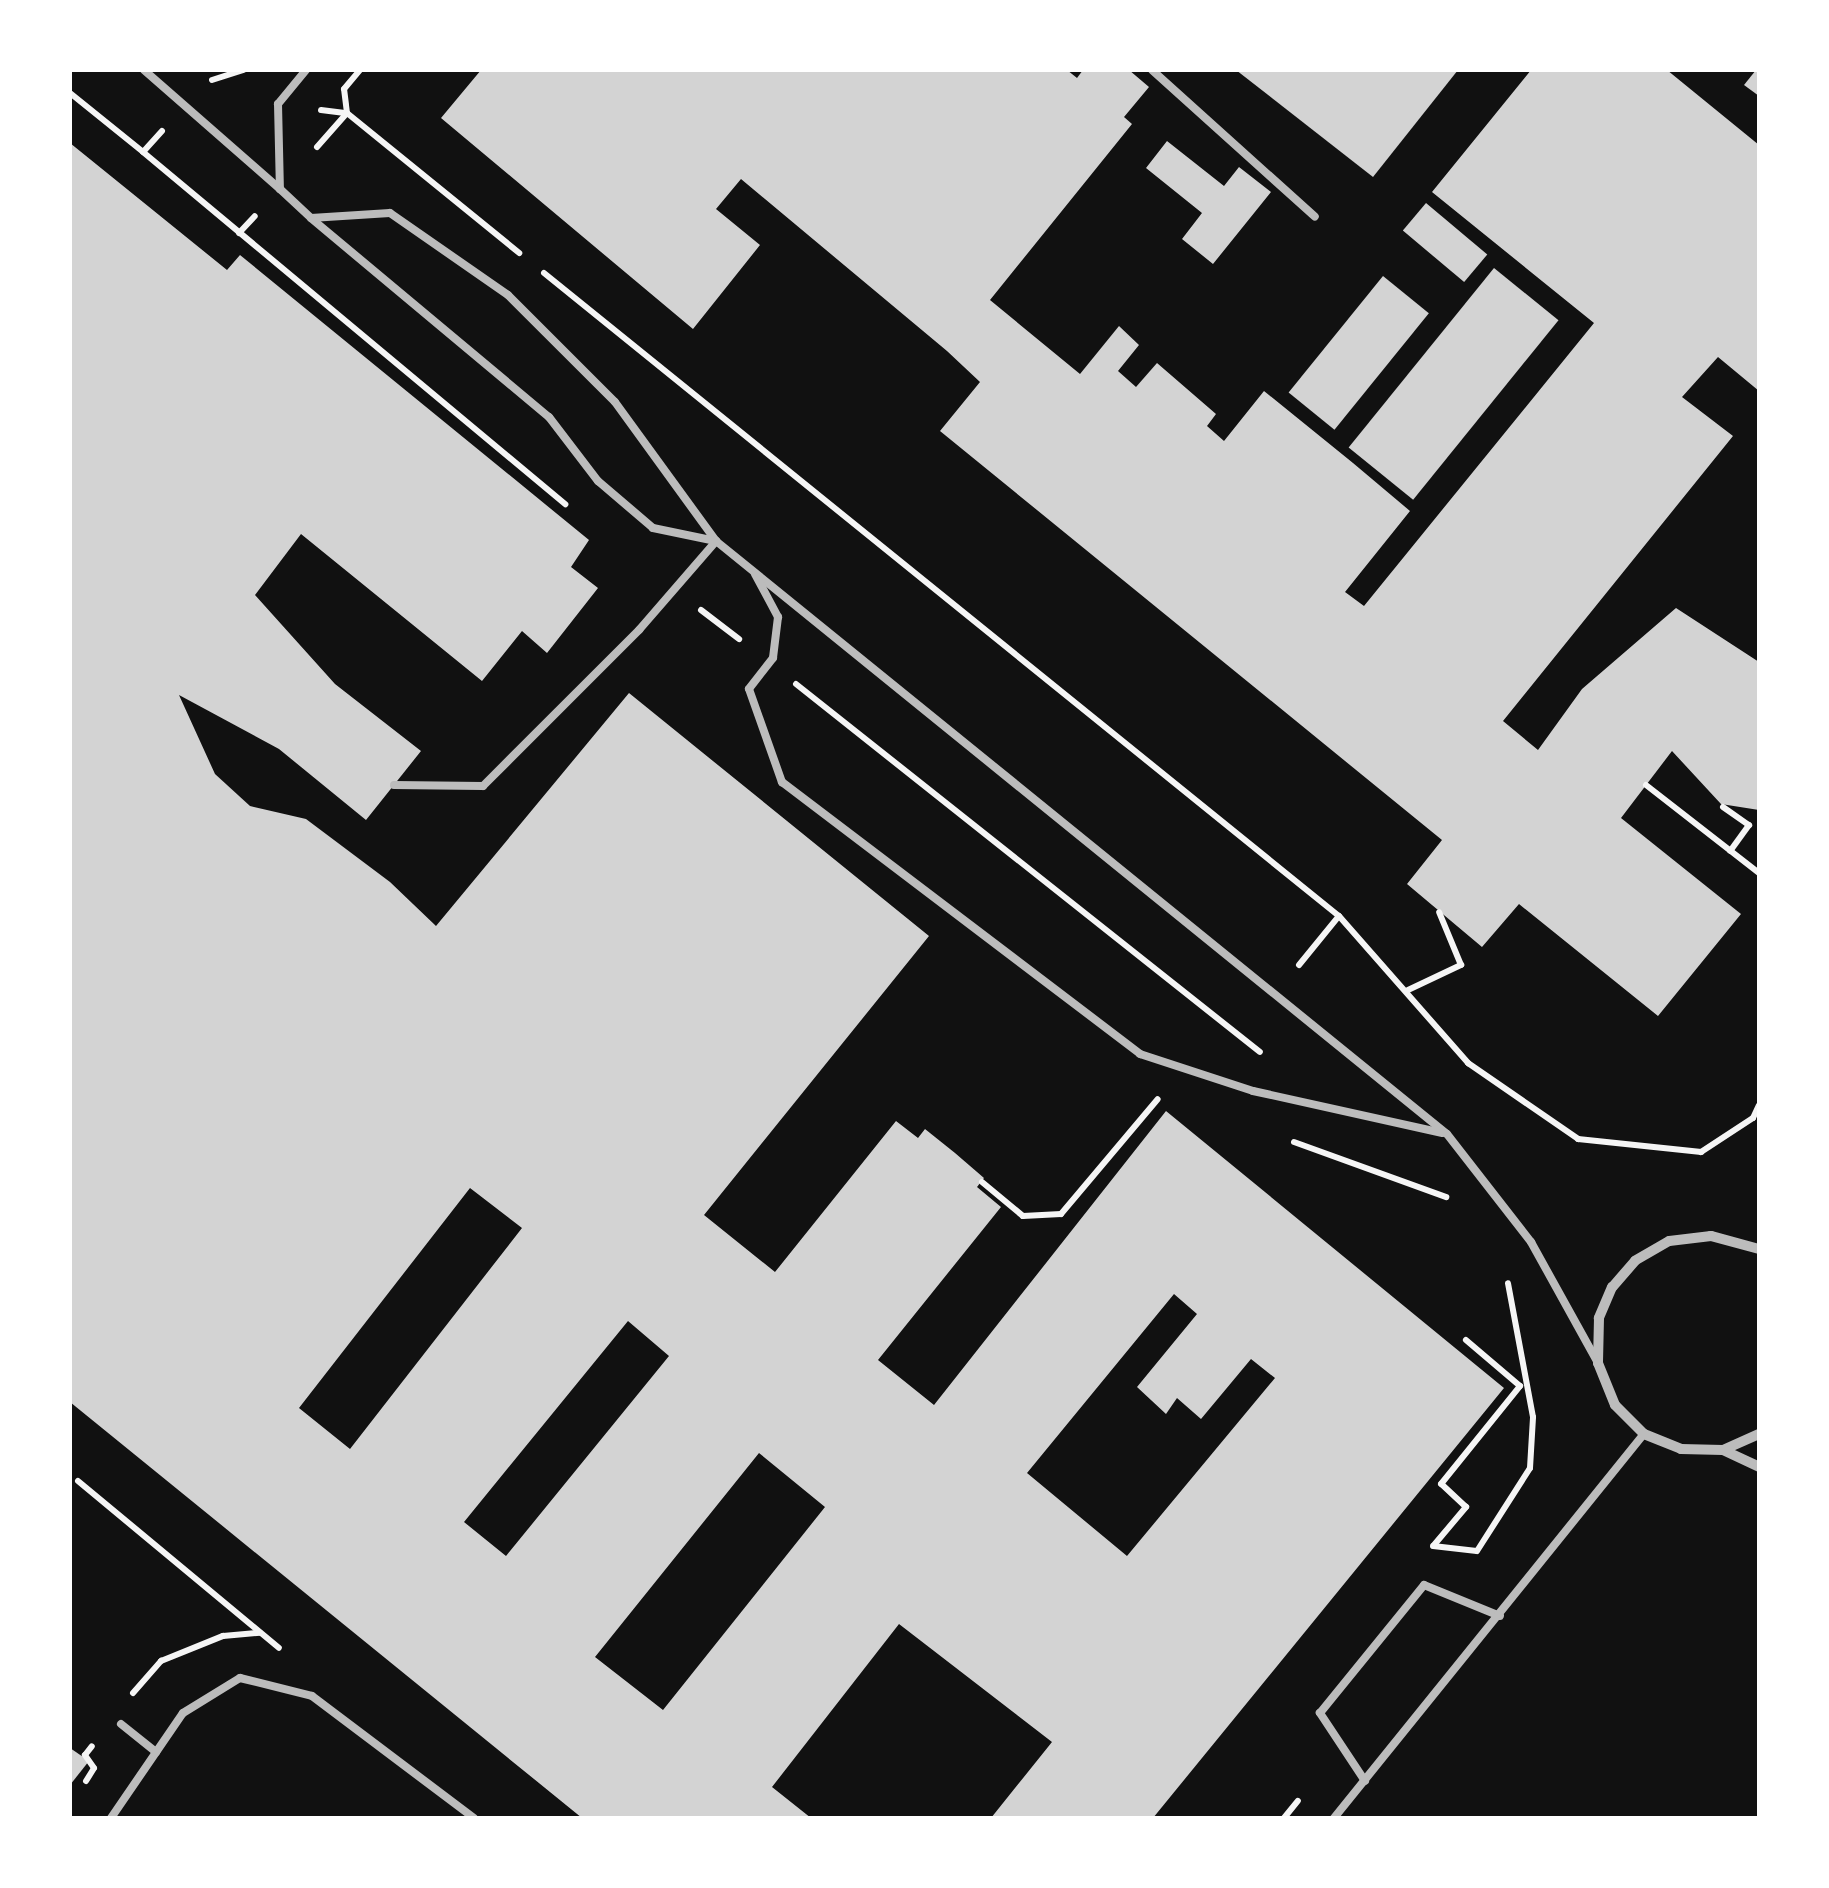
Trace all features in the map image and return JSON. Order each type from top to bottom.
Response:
[{"type":"street","points":[[1759,1249],[1736,1237],[1711,1236],[1669,1242],[1635,1261],[1612,1287],[1600,1318],[1598,1363],[1616,1405],[1644,1434],[1681,1449],[1723,1450],[1759,1467]]},
{"type":"street","points":[[1723,1450],[1759,1434]]},
{"type":"lane","points":[[144,70],[311,218],[549,418],[598,481],[653,528],[716,541]]},
{"type":"lane","points":[[280,189],[278,104],[306,70]]},
{"type":"lane","points":[[1152,70],[1315,217]]},
{"type":"lane","points":[[311,218],[390,213],[508,294],[615,402],[716,541],[1446,1134],[1531,1242],[1598,1363]]},
{"type":"lane","points":[[394,785],[483,786],[639,630],[716,541]]},
{"type":"lane","points":[[752,569],[778,617],[773,658],[749,688],[782,782],[1140,1054],[1254,1091],[1446,1134]]},
{"type":"lane","points":[[1334,1818],[1644,1434]]},
{"type":"lane","points":[[1365,1781],[1320,1713],[1424,1585],[1500,1616]]},
{"type":"lane","points":[[112,1818],[184,1713],[240,1678],[312,1696],[474,1818]]},
{"type":"lane","points":[[122,1724],[156,1752]]},
{"type":"path","points":[[347,113],[344,89],[360,70]]},
{"type":"path","points":[[205,82],[238,99],[347,113],[1339,916],[1468,1062],[1578,1138],[1621,1148],[1701,1152],[1753,1118],[1759,1105]]},
{"type":"path","points":[[70,93],[143,152]]},
{"type":"path","points":[[1646,785],[1759,873]]},
{"type":"path","points":[[1723,807],[1749,826],[1730,850]]},
{"type":"path","points":[[1408,990],[1462,965],[1439,912]]},
{"type":"path","points":[[982,1182],[1023,1216],[1061,1214],[1158,1099],[1174,1104]]},
{"type":"path","points":[[1276,1136],[1399,1175],[1457,1207]]},
{"type":"path","points":[[1433,1546],[1478,1551],[1530,1468],[1533,1417],[1504,1269]]},
{"type":"path","points":[[1424,1585],[1433,1546],[1466,1506],[1441,1484],[1520,1386],[1466,1340]]},
{"type":"building","points":[[481,70],[1067,70],[1077,78],[1083,70],[1129,70],[1149,87],[1124,117],[1132,124],[990,300],[1080,374],[1119,326],[1139,345],[1118,371],[1136,387],[1157,363],[1216,414],[1207,426],[1224,441],[1264,391],[1353,463],[1410,511],[1345,592],[1364,606],[1594,323],[1432,192],[1531,70],[1667,70],[1759,145],[1759,391],[1718,357],[1682,397],[1733,436],[1503,721],[1538,750],[1582,689],[1676,608],[1759,662],[1759,810],[1721,804],[1672,751],[1621,818],[1741,914],[1658,1016],[1519,904],[1482,947],[1407,884],[1442,840],[940,431],[980,382],[947,351],[741,179],[716,209],[760,245],[693,329],[441,118]]},
{"type":"building","points":[[1236,70],[1458,70],[1373,177]]},
{"type":"building","points":[[1759,70],[1759,96],[1744,85]]},
{"type":"building","points":[[1167,141],[1224,186],[1239,167],[1271,192],[1213,264],[1182,239],[1202,213],[1146,168]]},
{"type":"building","points":[[70,143],[227,270],[240,255],[589,540],[571,567],[598,588],[547,653],[522,631],[482,681],[301,534],[255,595],[335,684],[421,751],[366,820],[279,749],[179,695],[215,774],[250,806],[306,819],[390,882],[436,926],[629,693],[929,936],[704,1215],[775,1272],[896,1121],[918,1138],[925,1129],[955,1153],[984,1178],[977,1187],[1001,1207],[878,1360],[934,1405],[1166,1111],[1504,1388],[1153,1818],[991,1818],[1052,1742],[899,1624],[772,1787],[811,1818],[582,1818],[70,1402]],"holes":[[[470,1188],[522,1228],[350,1449],[299,1408]],[[1174,1294],[1197,1314],[1137,1387],[1166,1414],[1177,1398],[1201,1419],[1251,1359],[1275,1378],[1127,1556],[1027,1473]],[[628,1321],[669,1356],[506,1556],[464,1522]],[[759,1453],[825,1507],[663,1710],[595,1657]]]},
{"type":"building","points":[[1426,203],[1487,254],[1464,282],[1403,231]]},
{"type":"building","points":[[1494,268],[1559,320],[1413,500],[1349,448]]},
{"type":"building","points":[[1383,276],[1429,313],[1334,430],[1289,393]]},
{"type":"building","points":[[70,1748],[89,1761],[70,1785]]}]
